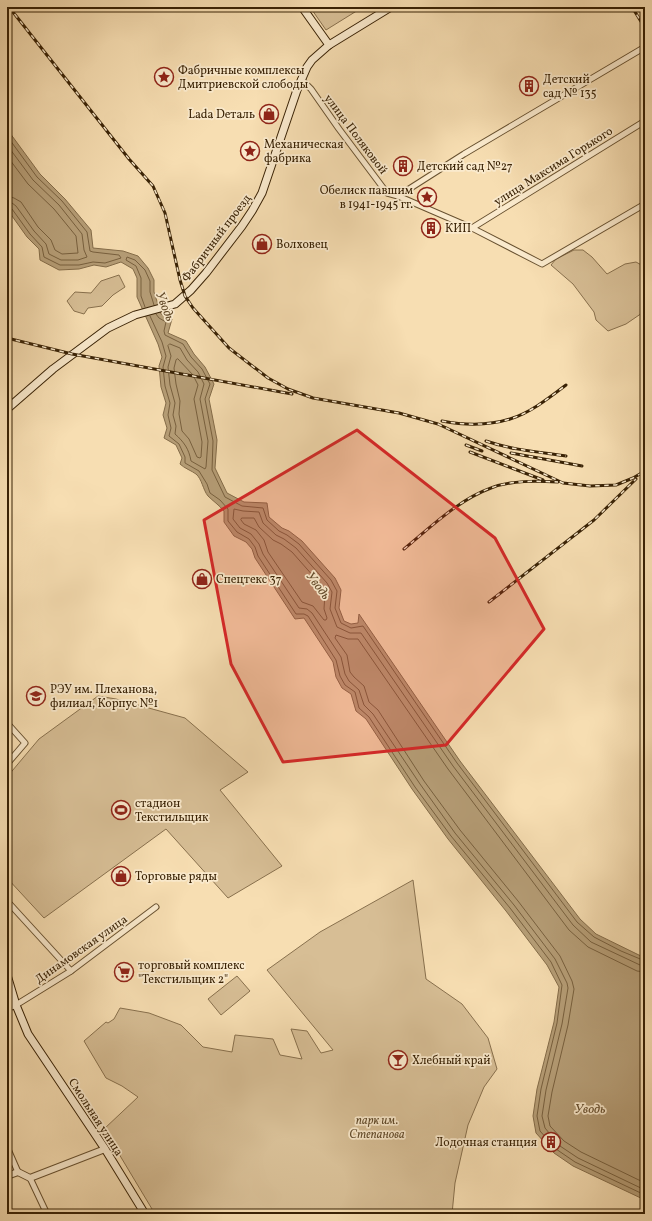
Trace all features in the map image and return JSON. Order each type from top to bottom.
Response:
[{"type":"main road","points":[[302,7],[329,45]]},
{"type":"main road","name":"Фабричный проезд","points":[[7,409],[52,369],[108,328],[135,315],[175,304],[191,290],[214,263],[252,211],[262,193],[301,79],[312,60],[329,45],[390,7]]},
{"type":"main road","points":[[642,7],[645,11]]},
{"type":"main road","name":"Смольная улица","points":[[7,975],[16,1005],[28,1034],[105,1149],[144,1214]]},
{"type":"street","points":[[398,196],[464,154],[645,47]]},
{"type":"street","name":"улица Поляковой","points":[[301,79],[311,90],[387,193],[398,196],[472,228],[542,264],[645,204]]},
{"type":"street","name":"улица Максима Горького","points":[[472,228],[645,121]]},
{"type":"street","points":[[7,723],[25,743],[7,764]]},
{"type":"street","points":[[7,901],[71,971]]},
{"type":"street","name":"Динамовская улица","points":[[16,1005],[71,971],[156,907]]},
{"type":"street","points":[[7,1008],[16,1005]]},
{"type":"street","points":[[7,1147],[18,1172],[30,1178],[47,1214]]},
{"type":"street","points":[[30,1178],[105,1149]]},
{"type":"street","points":[[7,1176],[18,1172]]},
{"type":"highlighted area","points":[[357,430],[495,538],[544,629],[446,745],[283,762],[231,664],[204,520]]},
{"type":"green space","points":[[310,7],[363,7],[326,30]]},
{"type":"green space","points":[[574,250],[583,250],[592,257],[607,274],[625,264],[636,262],[645,267],[645,311],[626,324],[608,331],[596,320],[594,312],[573,284],[551,265],[556,259]]},
{"type":"green space","points":[[119,275],[125,287],[113,295],[102,306],[88,308],[84,314],[74,311],[67,301],[75,292],[91,293],[101,281]]},
{"type":"green space","name":"стадион Текстильщик","points":[[98,696],[116,699],[185,718],[248,772],[220,790],[282,866],[228,898],[166,829],[44,918],[7,878],[7,777],[39,739]]},
{"type":"green space","name":"парк им. Степанова","points":[[413,880],[426,979],[462,1004],[488,1038],[497,1069],[484,1087],[468,1125],[455,1183],[452,1214],[155,1214],[104,1129],[138,1097],[122,1086],[106,1078],[84,1041],[106,1022],[108,1023],[114,1019],[120,1008],[149,1013],[181,1025],[203,1047],[232,1052],[235,1035],[273,1039],[280,1055],[302,1059],[291,1029],[307,1031],[321,1053],[333,1050],[267,970],[320,932]]},
{"type":"green space","points":[[237,976],[250,991],[221,1015],[208,999]]},
{"type":"water","name":"Уводь","points":[[7,129],[40,174],[65,199],[91,230],[93,248],[123,251],[138,256],[148,268],[154,280],[154,292],[161,314],[172,319],[168,333],[186,341],[194,354],[205,367],[214,384],[209,399],[217,440],[215,468],[227,493],[244,502],[267,503],[269,517],[282,528],[289,531],[302,541],[335,578],[341,590],[339,608],[344,621],[351,624],[358,623],[359,614],[460,761],[580,919],[596,934],[645,958],[645,1200],[573,1166],[554,1153],[536,1133],[533,1116],[537,1089],[554,1022],[559,987],[547,965],[448,839],[412,789],[366,719],[356,711],[351,694],[342,688],[336,677],[333,662],[304,618],[295,619],[255,558],[252,549],[246,542],[234,536],[224,522],[224,511],[208,496],[198,476],[180,464],[182,458],[176,445],[164,438],[167,428],[163,415],[166,403],[161,387],[159,366],[162,357],[158,344],[137,297],[137,278],[133,269],[121,262],[106,267],[94,265],[79,269],[59,270],[40,260],[39,249],[27,237],[7,209]]},
{"type":"railway","points":[[9,7],[129,159],[153,186],[165,213],[185,296],[193,308],[229,348],[268,378],[288,389],[313,398],[399,413],[438,424],[563,483],[590,486],[616,485],[645,471]]},
{"type":"railway","points":[[632,7],[645,28]]},
{"type":"railway","points":[[7,338],[72,354],[292,394]]},
{"type":"railway","points":[[442,421],[476,424],[493,423],[510,419],[532,409],[566,385]]},
{"type":"railway","points":[[486,441],[516,449],[566,456]]},
{"type":"railway","points":[[466,445],[482,451]]},
{"type":"railway","points":[[470,452],[543,480]]},
{"type":"railway","points":[[511,453],[582,466]]},
{"type":"railway","points":[[489,602],[594,520],[636,479]]},
{"type":"railway","points":[[404,549],[445,515],[479,493],[499,485],[515,482],[558,482]]},
{"type":"place","name":"Фабричные комплексы Дмитриевской слободы","points":[[164,77]]},
{"type":"place","name":"Детский сад № 135","points":[[529,86]]},
{"type":"place","name":"Lada Dеталь","points":[[269,114]]},
{"type":"place","name":"Механическая фабрика","points":[[250,151]]},
{"type":"place","name":"Детский сад №27","points":[[403,166]]},
{"type":"place","name":"Обелиск павшим в 1941-1945 гг.","points":[[427,197]]},
{"type":"place","name":"КИП","points":[[431,228]]},
{"type":"place","name":"Волховец","points":[[262,244]]},
{"type":"place","name":"Спецтекс 37","points":[[202,579]]},
{"type":"place","name":"РЭУ им. Плеханова, филиал, Корпус №1","points":[[36,696]]},
{"type":"place","name":"стадион Текстильщик","points":[[121,810]]},
{"type":"place","name":"Торговые ряды","points":[[121,876]]},
{"type":"place","name":"торговый комплекс \"Текстильщик 2\"","points":[[124,972]]},
{"type":"place","name":"Хлебный край","points":[[398,1060]]},
{"type":"place","name":"Лодочная станция","points":[[551,1142]]}]
